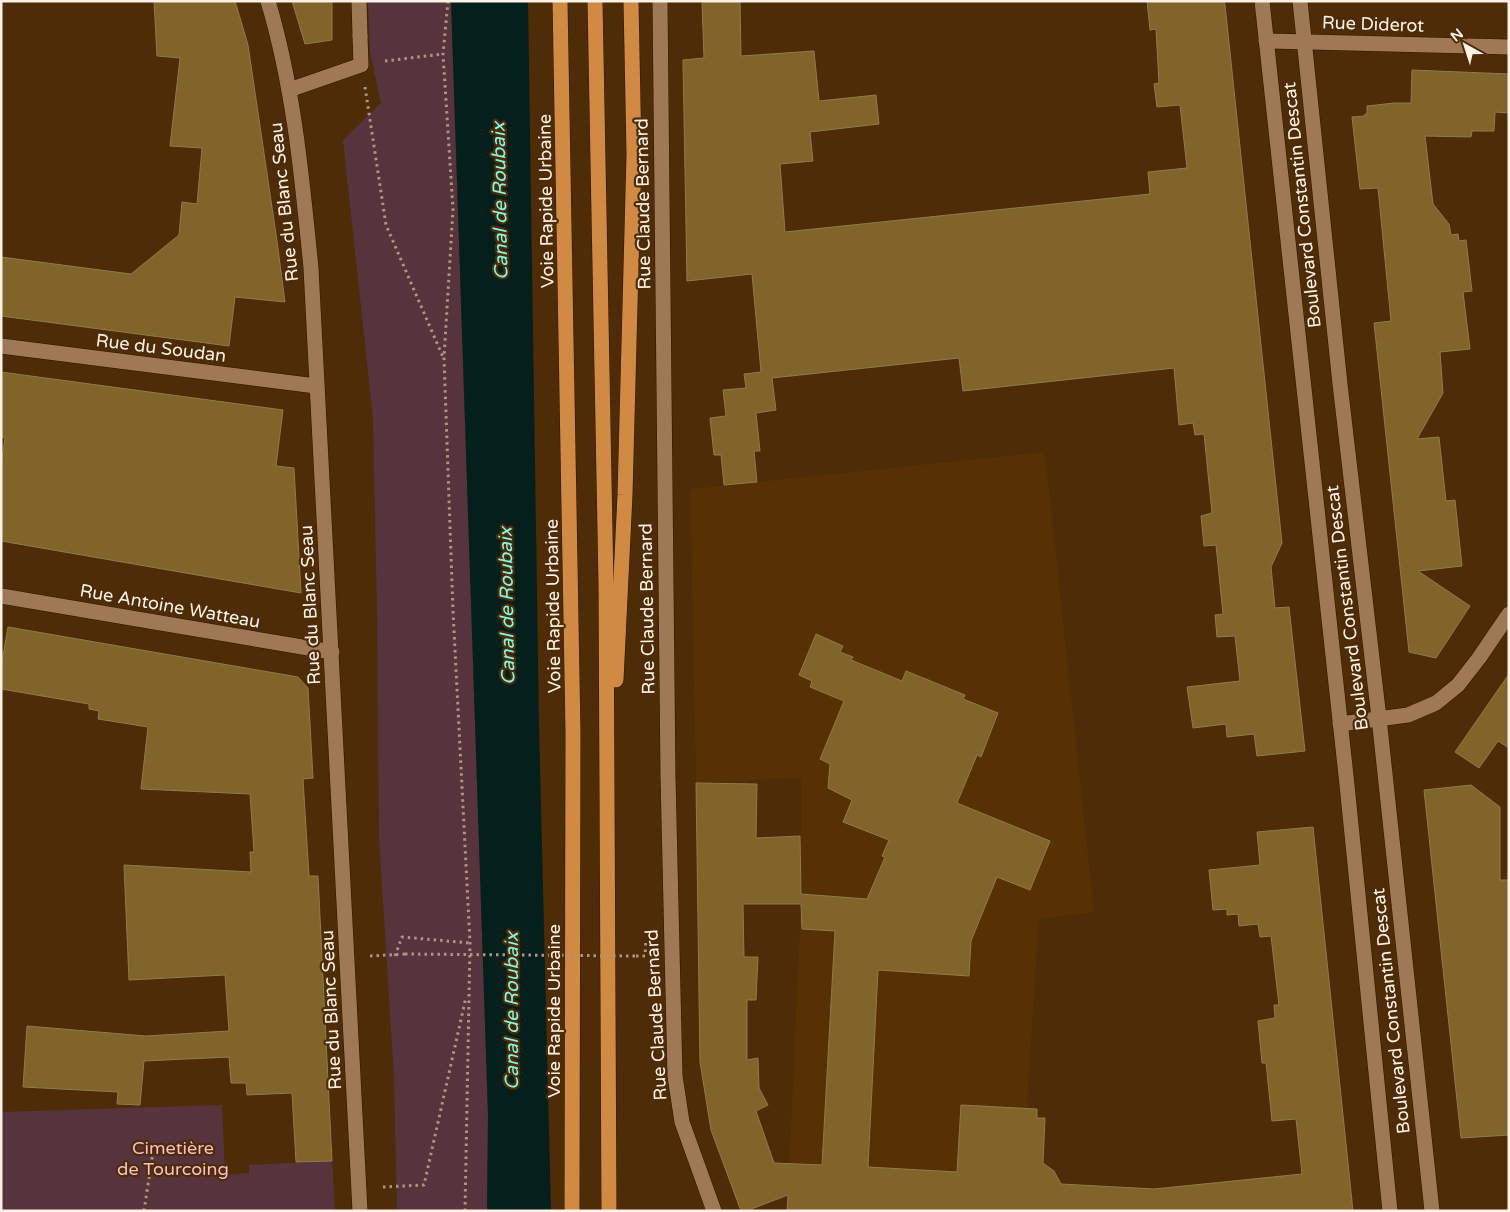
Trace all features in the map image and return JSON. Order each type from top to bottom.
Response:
[{"type":"highway","name":"Voie Rapide Urbaine","points":[[560,1],[573,742],[572,1211]]},
{"type":"highway","points":[[595,1],[606,574],[609,1211]]},
{"type":"highway","points":[[608,854],[625,495],[634,154],[631,1]]},
{"type":"street","name":"Rue du Blanc Seau","points":[[268,1],[282,52],[300,153],[311,268],[360,1211]]},
{"type":"street","points":[[289,90],[361,64],[359,1]]},
{"type":"street","name":"Rue Claude Bernard","points":[[660,1],[668,777],[675,1076],[682,1122],[714,1211]]},
{"type":"street","name":"Boulevard Constantin Descat","points":[[1262,1],[1340,724],[1390,1211]]},
{"type":"street","name":"Boulevard Constantin Descat","points":[[1300,1],[1340,384],[1379,718],[1432,1211]]},
{"type":"street","name":"Rue Diderot","points":[[1266,41],[1509,47]]},
{"type":"street","name":"Rue du Soudan","points":[[1,346],[316,386]]},
{"type":"street","name":"Rue Antoine Watteau","points":[[1,596],[332,652]]},
{"type":"street","points":[[1340,724],[1408,715],[1436,703],[1458,685],[1509,614]]},
{"type":"path","points":[[448,1],[444,54],[453,208],[444,358],[453,611],[470,943],[465,1211]]},
{"type":"path","points":[[444,54],[361,64],[386,225],[444,358]]},
{"type":"path","points":[[395,956],[402,937],[470,943]]},
{"type":"path","points":[[347,957],[405,954],[636,956]]},
{"type":"path","points":[[360,1188],[424,1185],[468,989]]},
{"type":"path","points":[[144,1211],[154,1145]]},
{"type":"shaded area","points":[[1045,452],[1094,912],[1039,919],[1020,1211],[787,1211],[801,904],[801,778],[696,783],[690,489]]},
{"type":"green space","points":[[368,1],[451,1],[488,1115],[487,1211],[397,1211],[394,1077],[379,837],[373,418],[343,140],[381,103],[370,52]]},
{"type":"green space","name":"Cimetière de Tourcoing","points":[[222,1105],[225,1175],[249,1173],[249,1165],[332,1161],[335,1211],[1,1211],[1,1112]]},
{"type":"water","name":"Canal de Roubaix","points":[[451,1],[528,1],[539,726],[551,1211],[487,1211],[488,1115]]},
{"type":"building","points":[[154,1],[235,1],[248,45],[285,302],[235,297],[229,346],[1,316],[1,257],[131,274],[179,235],[182,202],[197,204],[202,148],[170,146],[180,58],[157,56]]},
{"type":"building","points":[[292,1],[332,1],[332,40],[305,44]]},
{"type":"building","points":[[702,1],[740,1],[741,56],[814,51],[819,101],[876,95],[879,124],[810,132],[813,161],[780,164],[785,232],[1150,194],[1148,172],[1187,168],[1180,105],[1157,107],[1154,84],[1159,83],[1156,29],[1150,30],[1147,1],[1224,1],[1282,543],[1271,567],[1275,608],[1289,607],[1305,751],[1257,756],[1254,734],[1227,737],[1226,724],[1193,728],[1187,687],[1240,681],[1235,636],[1217,637],[1215,615],[1223,614],[1216,545],[1204,546],[1201,516],[1212,513],[1204,434],[1195,435],[1193,423],[1179,425],[1174,368],[963,391],[959,358],[772,378],[776,410],[756,413],[760,451],[754,451],[757,482],[724,485],[721,455],[714,455],[710,418],[726,416],[723,390],[746,388],[744,374],[761,372],[752,274],[687,281],[683,60],[704,58]]},
{"type":"building","points":[[1412,70],[1509,74],[1509,113],[1495,112],[1494,131],[1472,131],[1471,137],[1425,136],[1433,204],[1449,224],[1451,235],[1458,234],[1459,241],[1466,240],[1472,291],[1463,292],[1470,349],[1440,352],[1443,393],[1417,439],[1439,437],[1446,501],[1455,500],[1462,566],[1418,571],[1470,606],[1436,658],[1409,652],[1374,323],[1391,321],[1378,188],[1360,189],[1352,117],[1365,116],[1367,114],[1367,106],[1411,103]]},
{"type":"building","points":[[1,372],[283,410],[276,466],[294,468],[301,593],[1,541],[1,465],[5,438],[1,437]]},
{"type":"building","points":[[8,627],[298,677],[308,688],[313,778],[303,779],[309,876],[318,876],[332,1161],[296,1162],[292,1093],[247,1095],[246,1083],[231,1083],[229,1057],[144,1061],[140,1105],[117,1104],[118,1092],[23,1087],[27,1026],[146,1036],[229,1031],[225,975],[129,980],[124,865],[251,872],[250,852],[254,852],[250,794],[141,789],[148,727],[98,719],[99,711],[89,709],[89,704],[1,689],[1,667]]},
{"type":"building","points":[[816,634],[843,646],[840,652],[853,657],[851,660],[902,681],[906,671],[965,695],[963,699],[998,713],[981,757],[977,755],[957,803],[1050,841],[1030,890],[997,877],[971,941],[969,976],[878,970],[868,1167],[957,1172],[961,1105],[1037,1109],[1037,1118],[1045,1118],[1043,1163],[1054,1171],[1061,1184],[1154,1189],[1302,1174],[1296,1119],[1272,1121],[1266,1063],[1262,1063],[1258,1021],[1275,1018],[1274,1005],[1279,1005],[1271,936],[1260,937],[1258,924],[1239,926],[1238,914],[1227,915],[1227,909],[1213,910],[1209,870],[1260,865],[1257,832],[1313,827],[1353,1211],[787,1211],[788,1195],[746,1211],[741,1211],[711,1130],[700,1062],[696,783],[757,784],[756,838],[800,836],[801,894],[867,899],[885,857],[882,856],[889,840],[843,822],[852,800],[828,788],[830,764],[820,759],[844,701],[810,687],[812,681],[799,675]],"holes":[[[743,904],[801,904],[802,929],[835,931],[822,1165],[774,1163],[756,1111],[768,1105],[759,1088],[758,1058],[747,1060],[747,1000],[756,1000],[758,957],[744,957]]]},
{"type":"building","points":[[1509,674],[1509,748],[1498,741],[1479,768],[1455,752]]},
{"type":"building","points":[[1471,785],[1500,807],[1500,880],[1509,880],[1509,1135],[1461,1138],[1424,790]]}]
